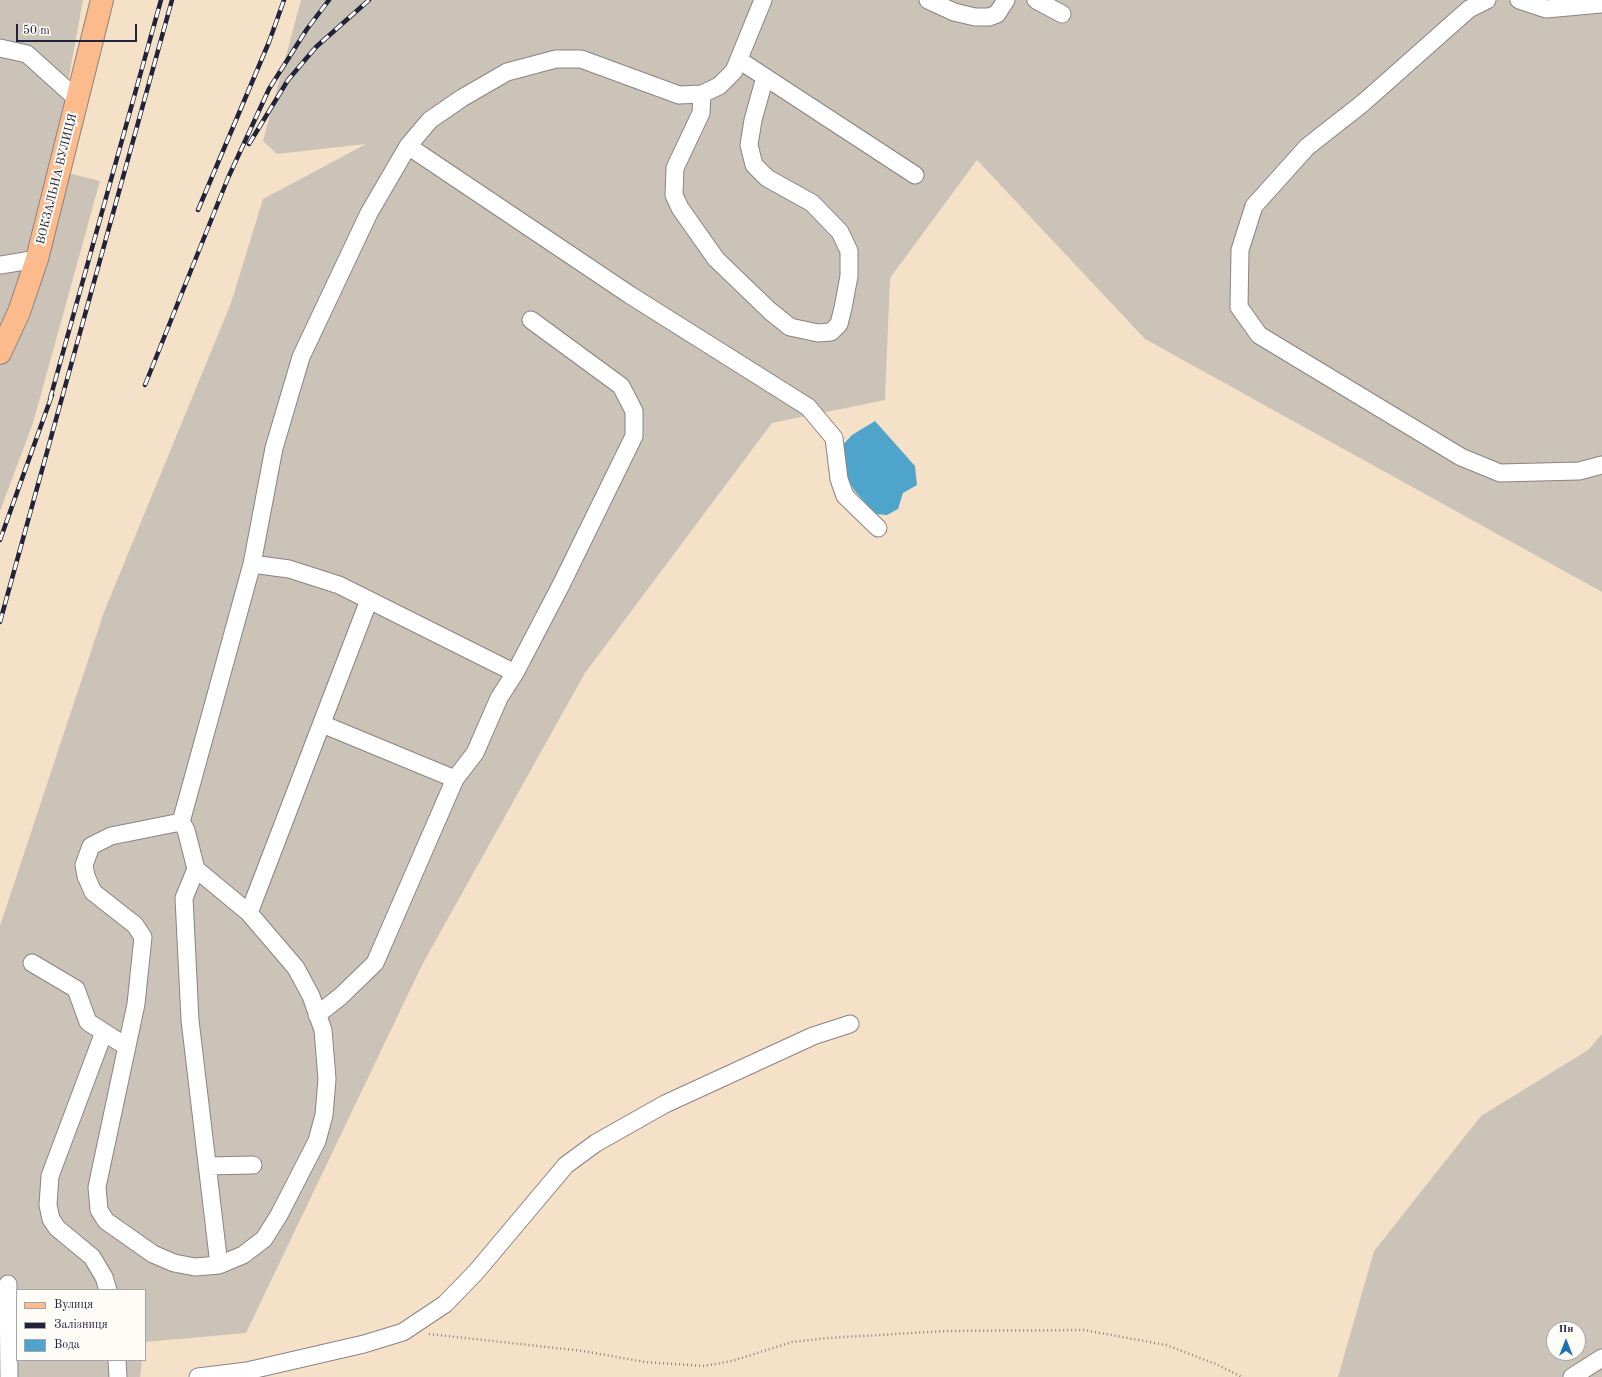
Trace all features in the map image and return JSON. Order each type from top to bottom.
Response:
[{"type":"main road","name":"ВОКЗАЛЬНА ВУЛИЦЯ","points":[[0,353],[18,312],[37,258],[102,0]]},
{"type":"lane","points":[[181,822],[111,836],[91,846],[84,865],[86,876],[93,892],[135,926],[143,937],[136,1004],[97,1187],[99,1210],[106,1221],[153,1254],[174,1263],[195,1267],[218,1265],[243,1255],[264,1239],[279,1215],[317,1141],[324,1115],[327,1080],[323,1030],[311,996],[296,968],[249,913],[196,869],[186,830],[181,822],[252,564],[274,448],[301,358],[369,213],[408,146],[430,120],[462,98],[507,72],[556,58],[581,58],[679,95],[702,94],[719,86],[734,71],[763,0]]},
{"type":"lane","points":[[928,0],[954,12],[975,17],[989,17],[997,14],[1006,0]]},
{"type":"lane","points":[[1036,0],[1062,14]]},
{"type":"lane","points":[[1487,0],[1469,9],[1368,99],[1307,147],[1254,206],[1240,250],[1239,307],[1259,335],[1461,457],[1500,473],[1579,471],[1602,465]]},
{"type":"lane","points":[[1519,0],[1546,9],[1602,4]]},
{"type":"lane","points":[[0,48],[27,54],[77,99]]},
{"type":"lane","points":[[739,60],[915,175]]},
{"type":"lane","points":[[702,94],[701,113],[675,168],[674,195],[680,208],[716,259],[770,311],[790,326],[818,333],[831,332],[839,324],[843,308],[849,276],[849,251],[840,232],[812,203],[767,178],[754,165],[749,145],[753,120],[765,77]]},
{"type":"lane","points":[[408,146],[630,295],[808,407],[834,438],[838,480],[845,496],[878,528]]},
{"type":"lane","points":[[1,266],[37,258]]},
{"type":"lane","points":[[317,1015],[341,996],[375,963],[455,779],[475,753],[499,698],[515,672],[568,571],[634,436],[634,411],[622,386],[531,320]]},
{"type":"lane","points":[[252,564],[289,569],[339,585],[515,672]]},
{"type":"lane","points":[[249,913],[369,600]]},
{"type":"lane","points":[[322,724],[455,779]]},
{"type":"lane","points":[[196,869],[184,898],[190,1020],[218,1265]]},
{"type":"lane","points":[[32,963],[76,989],[88,1022],[127,1047]]},
{"type":"lane","points":[[198,1377],[247,1371],[364,1344],[403,1332],[445,1304],[476,1272],[566,1165],[596,1143],[666,1104],[813,1036],[850,1024]]},
{"type":"lane","points":[[104,1032],[50,1176],[48,1205],[51,1219],[57,1228],[92,1257],[104,1277],[108,1289]]},
{"type":"lane","points":[[207,1166],[253,1165]]},
{"type":"lane","points":[[8,1284],[9,1377]]},
{"type":"lane","points":[[1572,1377],[1602,1358]]},
{"type":"lane","points":[[117,1361],[118,1377]]},
{"type":"path","points":[[403,1332],[539,1346],[645,1362],[704,1366],[732,1361],[792,1342],[828,1338],[946,1331],[1084,1330],[1166,1344],[1216,1364],[1242,1377]]},
{"type":"shaded area","points":[[0,0],[83,0],[52,169],[100,181],[33,423],[0,511]]},
{"type":"shaded area","points":[[301,0],[1602,0],[1602,592],[1145,339],[977,160],[890,278],[885,400],[772,423],[585,673],[422,965],[246,1333],[146,1342],[146,1289],[16,1289],[16,1361],[142,1361],[140,1377],[0,1377],[0,926],[104,612],[231,303],[263,199],[366,144],[277,154],[263,141]]},
{"type":"shaded area","points":[[1602,1034],[1602,1377],[1338,1377],[1374,1251],[1481,1116],[1588,1050]]},
{"type":"water","points":[[875,421],[915,466],[917,485],[903,493],[898,509],[887,515],[875,514],[854,490],[841,466],[839,449],[852,435]]},
{"type":"railway","points":[[50,399],[161,0]]},
{"type":"railway","points":[[0,622],[172,0]]},
{"type":"railway","points":[[198,210],[269,42],[284,0]]},
{"type":"railway","points":[[145,385],[228,178],[269,89],[307,29],[329,0]]},
{"type":"railway","points":[[249,144],[288,80],[316,47],[369,0]]},
{"type":"railway","points":[[0,540],[52,395]]}]
